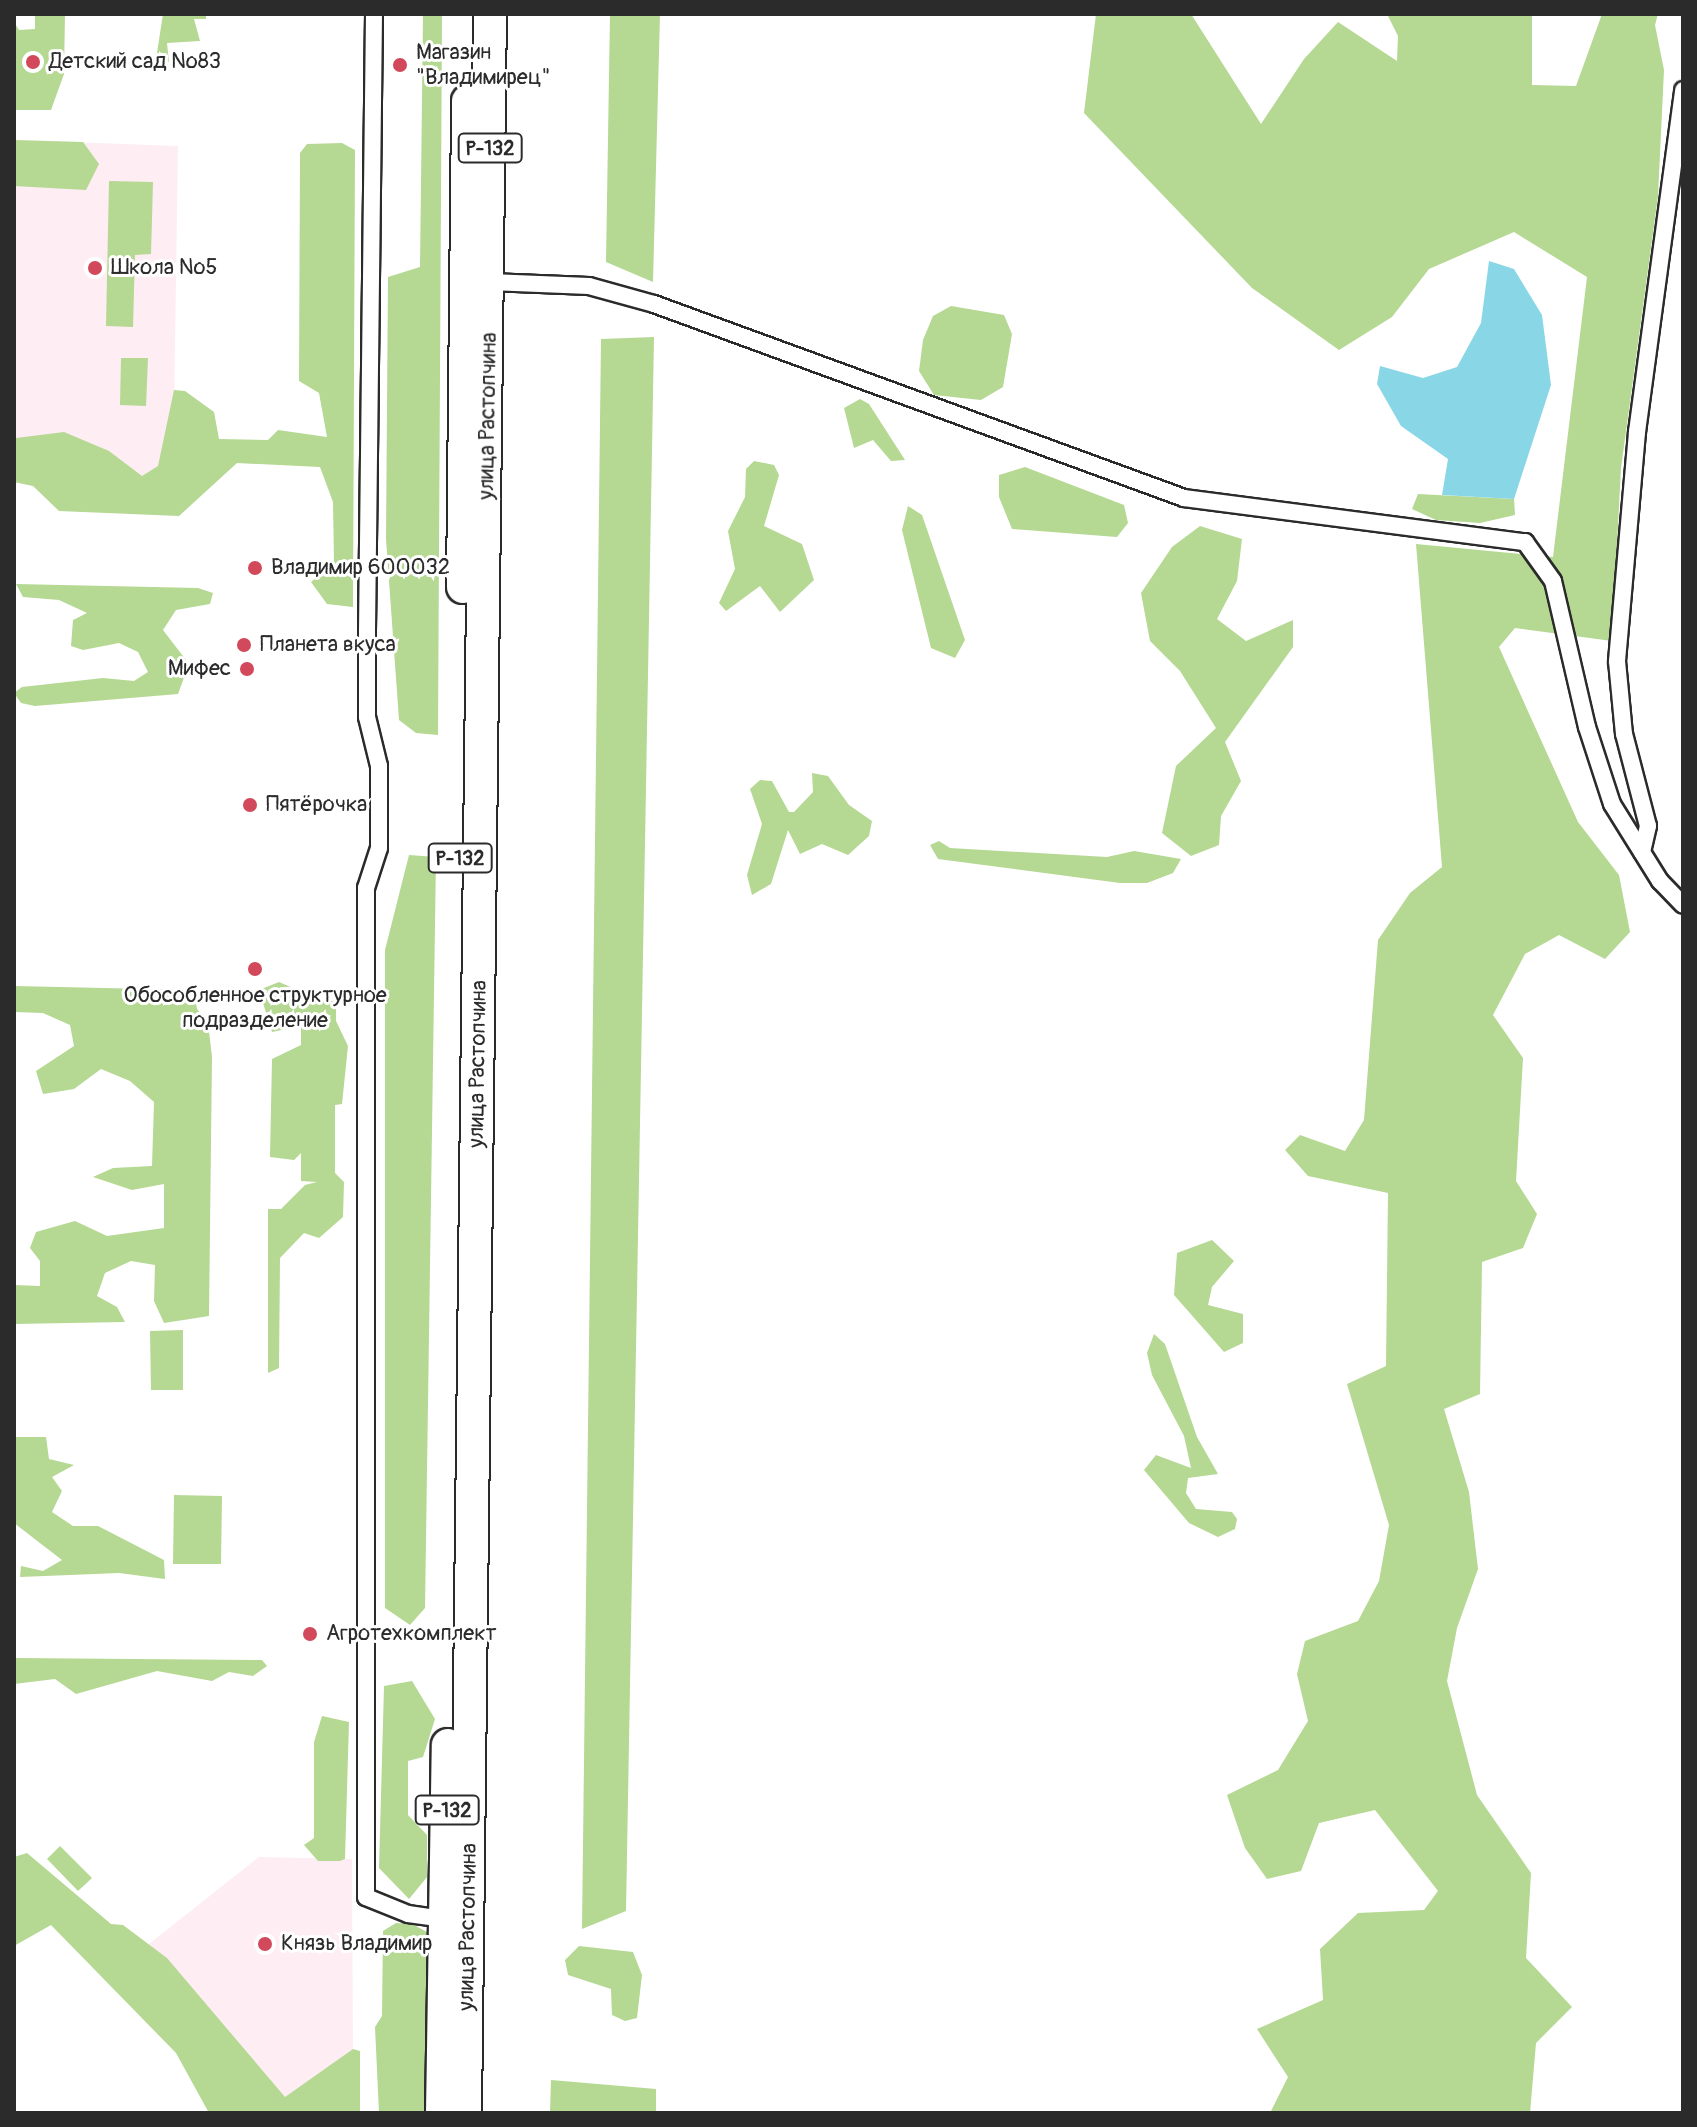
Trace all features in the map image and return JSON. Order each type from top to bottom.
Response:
[{"type":"highway","name":"улица Растопчина","points":[[442,2113],[468,14]]},
{"type":"highway","name":"улица Растопчина","points":[[465,2113],[490,282],[490,14]]},
{"type":"street","name":"улица Растопчина","points":[[374,14],[367,717],[379,766],[379,848],[366,888],[366,1897],[408,1914],[445,1919]]},
{"type":"street","points":[[1642,852],[1648,826],[1624,734],[1617,661],[1637,432],[1683,90]]},
{"type":"street","points":[[490,282],[589,286],[654,304],[1184,498],[1525,542],[1553,581],[1591,740],[1612,804],[1642,852],[1683,905]]},
{"type":"shaded area","name":"Школа №5","points":[[14,140],[178,146],[173,476],[14,477]]},
{"type":"shaded area","points":[[259,1857],[352,1859],[353,2049],[285,2097],[149,1944]]},
{"type":"green space","name":"Детский сад №83","points":[[35,14],[65,14],[64,74],[51,110],[14,110],[14,22],[19,30],[35,29]]},
{"type":"green space","points":[[163,14],[206,14],[206,19],[194,19],[200,41],[167,43],[169,62],[157,53]]},
{"type":"green space","points":[[423,14],[442,14],[438,735],[416,733],[399,720],[386,539],[388,277],[420,267]]},
{"type":"green space","points":[[610,14],[660,14],[653,282],[606,262]]},
{"type":"green space","points":[[1096,14],[1191,14],[1261,124],[1304,59],[1338,22],[1397,61],[1398,36],[1387,14],[1532,14],[1532,85],[1576,86],[1602,14],[1658,14],[1655,25],[1664,70],[1658,196],[1621,468],[1612,641],[1515,628],[1499,647],[1578,822],[1619,875],[1630,932],[1605,959],[1559,935],[1525,954],[1493,1015],[1523,1058],[1516,1181],[1537,1214],[1523,1248],[1482,1262],[1480,1394],[1444,1409],[1469,1492],[1478,1569],[1457,1628],[1447,1681],[1477,1795],[1531,1873],[1526,1958],[1572,2007],[1536,2043],[1530,2113],[1270,2113],[1288,2077],[1257,2029],[1323,2000],[1320,1949],[1358,1913],[1424,1910],[1438,1891],[1375,1810],[1319,1823],[1301,1871],[1267,1879],[1245,1848],[1227,1795],[1278,1770],[1308,1721],[1297,1674],[1305,1641],[1358,1621],[1379,1581],[1389,1525],[1347,1384],[1386,1366],[1388,1193],[1308,1176],[1285,1150],[1300,1135],[1345,1151],[1364,1120],[1378,940],[1410,893],[1442,867],[1416,544],[1553,557],[1587,277],[1514,232],[1429,269],[1392,317],[1339,350],[1252,288],[1084,113]]},
{"type":"green space","points":[[14,140],[83,142],[99,164],[86,190],[14,186]]},
{"type":"green space","points":[[342,143],[355,150],[353,607],[327,604],[311,582],[334,563],[333,502],[320,467],[237,463],[179,516],[59,511],[33,486],[14,482],[16,438],[64,432],[109,451],[142,476],[158,466],[174,390],[185,391],[214,412],[219,439],[268,440],[278,430],[327,437],[319,393],[299,381],[300,153],[307,144]]},
{"type":"green space","points":[[109,181],[153,182],[151,254],[135,255],[133,327],[106,326]]},
{"type":"green space","points":[[951,306],[1004,315],[1012,334],[1003,387],[981,400],[934,395],[919,371],[923,340],[933,316]]},
{"type":"green space","points":[[654,337],[626,1911],[582,1929],[601,339]]},
{"type":"green space","points":[[121,358],[148,358],[146,406],[120,405]]},
{"type":"green space","points":[[860,399],[869,404],[905,460],[891,461],[873,440],[854,448],[844,408]]},
{"type":"green space","points":[[754,461],[774,465],[779,475],[764,526],[802,544],[814,580],[780,612],[760,586],[726,611],[719,603],[735,569],[728,531],[745,497],[746,469]]},
{"type":"green space","points":[[1025,467],[1124,505],[1128,523],[1117,537],[1012,529],[999,497],[999,475]]},
{"type":"green space","points":[[1418,494],[1514,499],[1515,515],[1480,523],[1436,520],[1412,509]]},
{"type":"green space","points":[[908,506],[922,515],[965,640],[955,658],[931,648],[902,530]]},
{"type":"green space","points":[[1200,526],[1242,539],[1237,581],[1217,619],[1246,641],[1293,620],[1293,647],[1225,742],[1241,781],[1221,816],[1219,845],[1191,856],[1162,833],[1176,766],[1216,728],[1180,671],[1150,641],[1141,593],[1172,547]]},
{"type":"green space","points":[[16,584],[198,588],[213,593],[210,604],[176,610],[163,630],[189,664],[178,694],[35,706],[21,703],[14,693],[22,687],[103,678],[134,681],[148,672],[138,652],[119,643],[83,650],[71,646],[73,620],[87,613],[59,600],[23,597]]},
{"type":"green space","points":[[812,773],[828,776],[849,805],[872,821],[869,836],[848,855],[822,844],[800,854],[788,830],[771,884],[752,895],[747,875],[762,824],[750,789],[760,780],[772,781],[789,812],[794,812],[813,792]]},
{"type":"green space","points":[[939,841],[950,848],[1107,857],[1134,851],[1181,859],[1173,873],[1147,883],[1120,883],[938,859],[930,845]]},
{"type":"green space","points":[[409,855],[436,857],[425,1608],[410,1625],[385,1608],[385,950]]},
{"type":"green space","points":[[279,982],[322,1001],[336,1001],[336,1021],[348,1046],[342,1104],[335,1105],[335,1173],[344,1182],[343,1217],[319,1238],[304,1233],[280,1258],[279,1368],[268,1373],[268,1209],[281,1209],[305,1185],[317,1182],[301,1181],[301,1153],[294,1160],[270,1157],[272,1059],[301,1045],[301,1026],[272,1032],[259,990]]},
{"type":"green space","points":[[14,986],[194,990],[197,1009],[208,1023],[212,1057],[209,1316],[164,1323],[154,1301],[155,1265],[131,1261],[105,1273],[97,1296],[117,1307],[125,1322],[14,1324],[14,1285],[40,1286],[40,1261],[30,1248],[36,1232],[75,1221],[107,1236],[164,1228],[164,1184],[132,1190],[93,1177],[113,1168],[152,1166],[154,1102],[130,1081],[101,1069],[74,1089],[43,1094],[36,1071],[74,1046],[70,1025],[43,1013],[14,1012]]},
{"type":"green space","points":[[1212,1240],[1234,1261],[1212,1287],[1208,1305],[1243,1314],[1243,1343],[1224,1352],[1174,1295],[1177,1253]]},
{"type":"green space","points":[[183,1330],[183,1390],[151,1390],[150,1331]]},
{"type":"green space","points":[[1154,1334],[1165,1344],[1197,1437],[1218,1474],[1188,1478],[1186,1493],[1196,1509],[1232,1512],[1237,1519],[1235,1529],[1218,1537],[1189,1523],[1144,1470],[1156,1455],[1191,1468],[1184,1436],[1152,1375],[1147,1353]]},
{"type":"green space","points":[[16,1437],[46,1437],[49,1459],[74,1465],[52,1477],[62,1491],[52,1512],[73,1526],[98,1526],[164,1560],[165,1579],[119,1573],[20,1577],[21,1566],[43,1571],[62,1560],[14,1523]]},
{"type":"green space","points":[[174,1495],[222,1496],[221,1564],[173,1564]]},
{"type":"green space","points":[[14,1658],[262,1660],[267,1666],[253,1676],[229,1672],[212,1681],[157,1671],[76,1694],[55,1679],[14,1684]]},
{"type":"green space","points":[[412,1681],[435,1719],[423,1757],[408,1761],[408,1815],[427,1835],[427,1877],[409,1899],[379,1868],[384,1686]]},
{"type":"green space","points":[[322,1716],[349,1722],[345,1859],[340,1861],[318,1861],[304,1845],[314,1838],[314,1742]]},
{"type":"green space","points":[[60,1846],[92,1878],[78,1891],[47,1859]]},
{"type":"green space","points":[[27,1853],[111,1924],[123,1925],[167,1958],[285,2097],[353,2049],[360,2051],[360,2113],[209,2113],[176,2053],[51,1925],[14,1946],[14,1857]]},
{"type":"green space","points":[[396,1923],[412,1924],[427,1932],[425,2113],[379,2113],[375,2027],[382,2016],[383,1931]]},
{"type":"green space","points":[[579,1946],[633,1952],[642,1975],[637,2018],[625,2021],[612,2015],[611,1989],[568,1975],[565,1960]]},
{"type":"green space","points":[[551,2080],[656,2089],[656,2113],[550,2113]]},
{"type":"water","points":[[1489,261],[1514,269],[1542,315],[1551,385],[1514,499],[1442,495],[1448,459],[1401,426],[1377,384],[1380,366],[1423,378],[1457,367],[1481,323]]},
{"type":"place","name":"Детский сад №83","points":[[33,62]]},
{"type":"place","name":"Магазин \"Владимирец\"","points":[[400,65]]},
{"type":"place","name":"Школа №5","points":[[95,268]]},
{"type":"place","name":"Владимир 600032","points":[[255,568]]},
{"type":"place","name":"Планета вкуса","points":[[244,645]]},
{"type":"place","name":"Мифес","points":[[247,669]]},
{"type":"place","name":"Пятёрочка","points":[[250,805]]},
{"type":"place","name":"Обособленное структурное подразделение","points":[[255,969]]},
{"type":"place","name":"Агротехкомплект","points":[[310,1634]]},
{"type":"place","name":"Князь Владимир","points":[[265,1944]]}]
